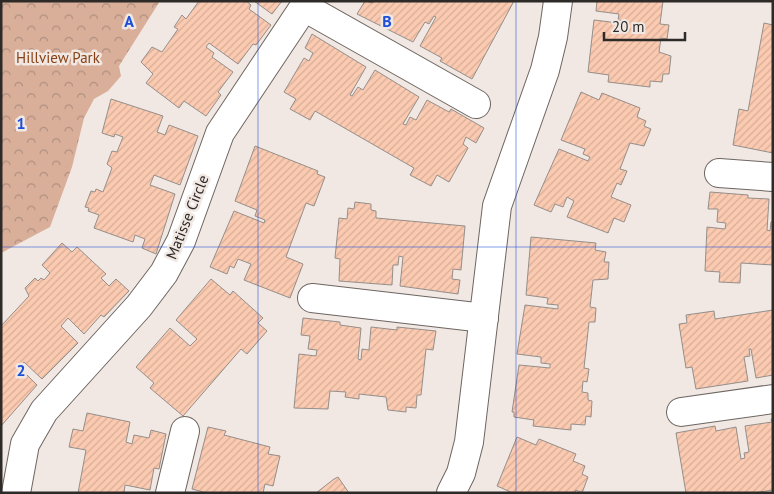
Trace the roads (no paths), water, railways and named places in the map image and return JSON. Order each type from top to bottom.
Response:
[{"type":"street","points":[[452,493],[461,474],[469,442],[497,206],[545,70],[554,37],[558,1]]},
{"type":"street","name":"Matisse Circle","points":[[16,493],[25,444],[44,410],[139,306],[164,273],[180,240],[220,133],[306,4],[476,104]]},
{"type":"street","points":[[719,173],[773,177]]},
{"type":"street","points":[[312,298],[484,318]]},
{"type":"street","points":[[681,412],[773,399]]},
{"type":"street","points":[[170,493],[185,431]]},
{"type":"park label","name":"Hillview Park","points":[[58,57]]}]
